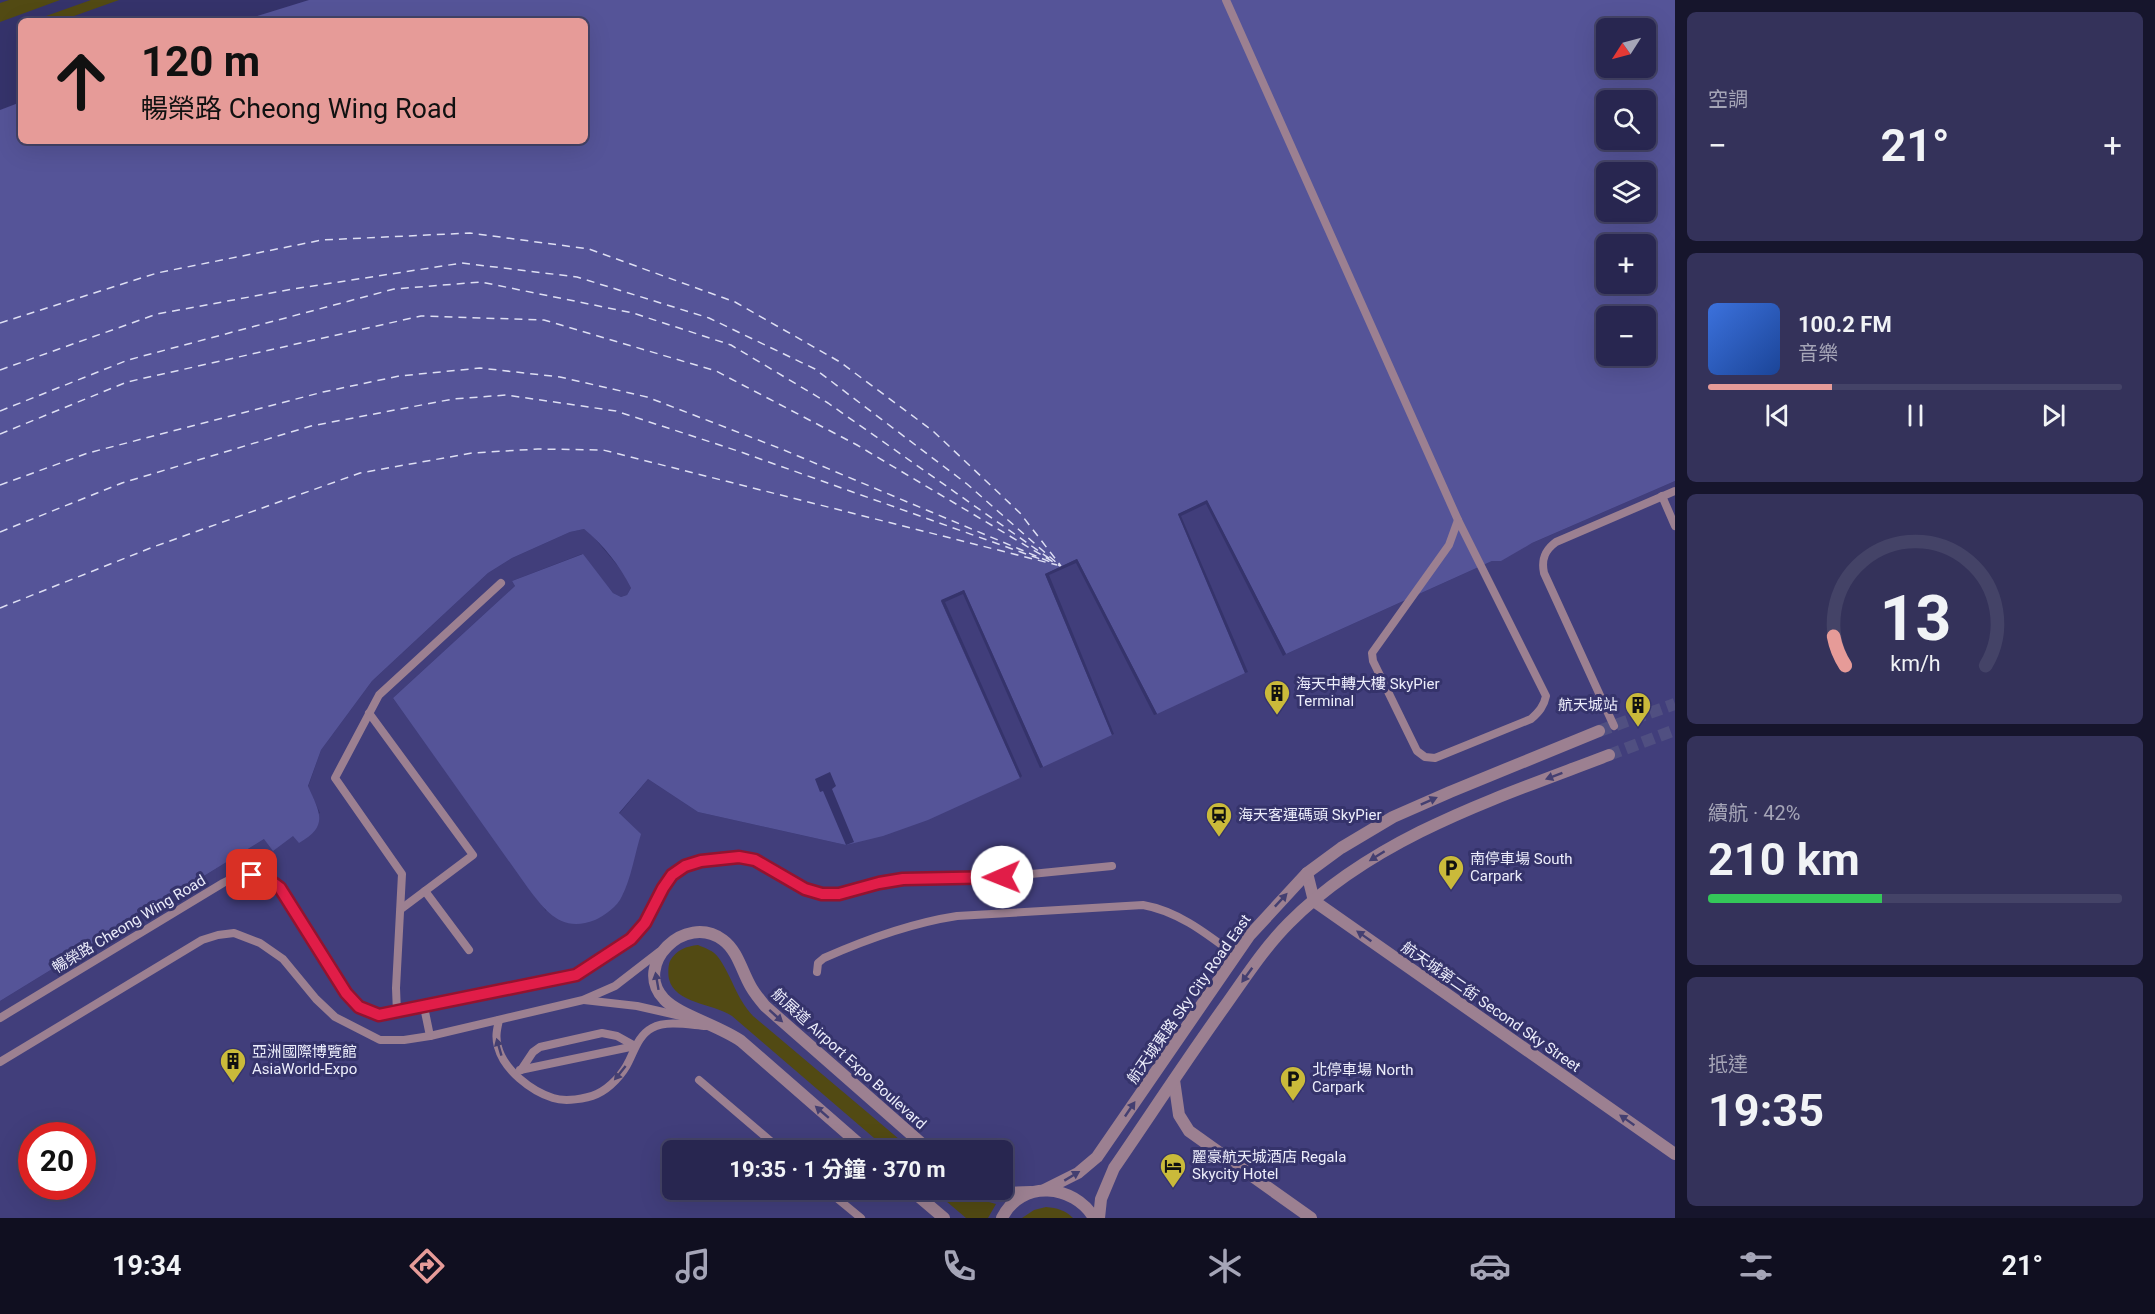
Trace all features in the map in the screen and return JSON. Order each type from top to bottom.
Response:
[{"type":"street","name":"航天城東路 Sky City Road East","points":[[1038,1191],[1078,1173],[1097,1157],[1235,955],[1258,924],[1307,873],[1341,848],[1394,817],[1599,731]]},
{"type":"street","points":[[1099,1218],[1101,1199],[1108,1178],[1265,951],[1289,923],[1364,863],[1426,828],[1523,787],[1609,755]]},
{"type":"street","points":[[1307,873],[1314,901]]},
{"type":"street","name":"航天城第二街 Second Sky Street","points":[[1314,901],[1675,1154]]},
{"type":"street","name":"航展道 Airport Expo Boulevard","points":[[665,947],[680,936],[689,933],[711,934],[720,938],[732,949],[751,987],[765,1006],[918,1140]]},
{"type":"street","points":[[665,947],[656,964],[655,972],[660,995],[671,1006],[717,1026],[741,1041],[855,1140]]},
{"type":"street","points":[[1174,1080],[1179,1115],[1190,1131],[1311,1218]]},
{"type":"street","points":[[1002,1218],[1012,1204],[1038,1191]]},
{"type":"street","points":[[1013,1192],[1057,1191],[1069,1194],[1080,1201],[1094,1218]]},
{"type":"street","points":[[923,1200],[944,1218]]},
{"type":"lane","points":[[1226,0],[1458,520],[1546,696],[1545,703],[1531,719],[1435,758],[1425,757],[1417,751],[1373,661],[1372,653],[1449,546],[1458,520]]},
{"type":"lane","points":[[1614,726],[1544,573],[1542,564],[1544,555],[1556,542],[1675,491]]},
{"type":"lane","points":[[1662,496],[1675,526]]},
{"type":"lane","points":[[397,1013],[402,874],[334,778],[379,695],[501,583]]},
{"type":"lane","points":[[369,713],[472,855],[401,909]]},
{"type":"lane","name":"暢榮路 Cheong Wing Road","points":[[0,1018],[237,877],[252,875],[268,879],[285,895],[352,1001],[372,1014],[379,1015],[576,975],[638,933],[663,888],[678,870],[701,861],[730,857],[755,860],[805,889],[831,895],[895,880],[1002,877],[1112,866]]},
{"type":"lane","points":[[425,891],[469,950]]},
{"type":"lane","points":[[817,972],[818,963],[824,958],[930,920],[957,916],[1143,905],[1162,908],[1179,916],[1235,955]]},
{"type":"lane","points":[[0,1062],[202,940],[218,935],[234,933],[260,944],[283,959],[316,999],[335,1017],[380,1040],[404,1040],[430,1036],[583,1000],[615,986],[665,947]]},
{"type":"lane","points":[[583,1000],[637,1006],[703,1021]]},
{"type":"lane","points":[[424,1007],[430,1036]]},
{"type":"lane","points":[[499,1020],[496,1034],[503,1060],[535,1089],[554,1099],[572,1100],[597,1094],[612,1084],[622,1072],[643,1035],[652,1028],[667,1024],[717,1026]]},
{"type":"lane","points":[[517,1071],[540,1047],[602,1033],[617,1036],[636,1046]]},
{"type":"lane","points":[[517,1071],[636,1046]]},
{"type":"lane","points":[[699,1080],[770,1140]]},
{"type":"lane","points":[[839,1200],[861,1218]]},
{"type":"shaded area","points":[[9,0],[60,0],[0,22],[0,3]]},
{"type":"shaded area","points":[[91,0],[119,0],[68,18],[40,18]]},
{"type":"shaded area","points":[[309,0],[1675,0],[1675,481],[1532,543],[1501,561],[1492,561],[1286,654],[1207,501],[1178,514],[1245,673],[1157,714],[1077,559],[1045,574],[1112,735],[1043,767],[964,590],[941,601],[1020,778],[928,820],[883,836],[846,845],[698,812],[648,779],[619,813],[641,834],[620,900],[599,918],[573,924],[556,918],[535,897],[393,698],[515,586],[512,581],[583,554],[613,593],[621,597],[627,595],[631,588],[604,548],[584,529],[570,532],[512,558],[488,573],[372,681],[321,750],[308,786],[318,811],[318,825],[308,837],[299,843],[293,836],[273,851],[264,839],[0,1001],[0,110],[18,103],[18,144],[588,144],[588,18],[251,18]]},
{"type":"shaded area","points":[[1675,481],[1675,1218],[0,1218],[0,1001],[264,839],[320,813],[308,787],[321,750],[372,681],[488,573],[512,558],[570,532],[584,529],[592,535],[623,572],[631,588],[627,595],[621,597],[613,593],[582,554],[512,581],[515,586],[393,698],[546,911],[648,779],[698,812],[846,845],[1019,778],[941,600],[964,590],[1043,766],[1089,682],[1045,574],[1077,559],[1157,714],[1221,621],[1178,514],[1207,500],[1286,654],[1492,561],[1501,561],[1502,556]]},
{"type":"shaded area","points":[[698,945],[712,951],[718,957],[742,1002],[753,1016],[900,1140],[876,1140],[732,1016],[679,993],[669,979],[670,961],[675,954],[690,946]]},
{"type":"shaded area","points":[[945,1200],[982,1200],[996,1204],[988,1218],[966,1218]]},
{"type":"shaded area","points":[[1046,1207],[1061,1210],[1073,1218],[1022,1218],[1034,1210]]},
{"type":"pier","points":[[1207,500],[1286,654],[1283,656],[1206,504],[1181,516],[1248,672],[1245,673],[1178,514]]},
{"type":"pier","points":[[1077,559],[1157,714],[1154,715],[1076,563],[1049,575],[1114,734],[1112,735],[1045,574]]},
{"type":"pier","points":[[964,590],[1043,767],[1040,768],[963,594],[945,602],[1022,776],[1020,778],[941,600]]},
{"type":"pier","points":[[830,772],[836,786],[832,789],[854,842],[846,845],[823,791],[820,792],[815,779]]},
{"type":"ferry route","points":[[0,323],[157,273],[322,240],[470,233],[589,249],[735,302],[840,362],[933,431],[1020,513],[1061,566]]},
{"type":"ferry route","points":[[0,370],[157,314],[293,289],[462,263],[577,277],[709,318],[815,369],[967,484],[1058,564]]},
{"type":"ferry route","points":[[0,411],[128,360],[394,289],[481,282],[633,313],[731,345],[828,403],[1053,561]]},
{"type":"ferry route","points":[[0,434],[127,382],[421,316],[544,320],[716,371],[857,445],[1060,566]]},
{"type":"ferry route","points":[[0,485],[88,453],[323,392],[399,376],[480,368],[560,377],[647,397],[779,448],[1055,564]]},
{"type":"ferry route","points":[[0,532],[122,483],[311,426],[453,399],[506,395],[616,411],[738,451],[1043,560]]},
{"type":"ferry route","points":[[0,608],[153,547],[360,473],[472,453],[538,449],[603,450],[1057,565]]},
{"type":"tunnel","points":[[1599,731],[1675,704]]},
{"type":"tunnel","points":[[1609,755],[1675,730]]},
{"type":"place","name":"海天中轉大樓 SkyPier Terminal","points":[[1277,716]]},
{"type":"place","name":"航天城站","points":[[1638,728]]},
{"type":"place","name":"海天客運碼頭 SkyPier","points":[[1219,838]]},
{"type":"place","name":"南停車場 South Carpark","points":[[1451,891]]},
{"type":"place","name":"亞洲國際博覽館 AsiaWorld-Expo","points":[[233,1084]]},
{"type":"place","name":"北停車場 North Carpark","points":[[1293,1102]]},
{"type":"place","name":"麗豪航天城酒店 Regala Skycity Hotel","points":[[1173,1189]]},
{"type":"route","points":[[252,875],[268,879],[280,888],[352,1001],[365,1011],[379,1015],[576,975],[638,933],[672,875],[685,866],[701,861],[730,857],[755,860],[805,889],[831,895],[903,879],[1002,877]]}]
